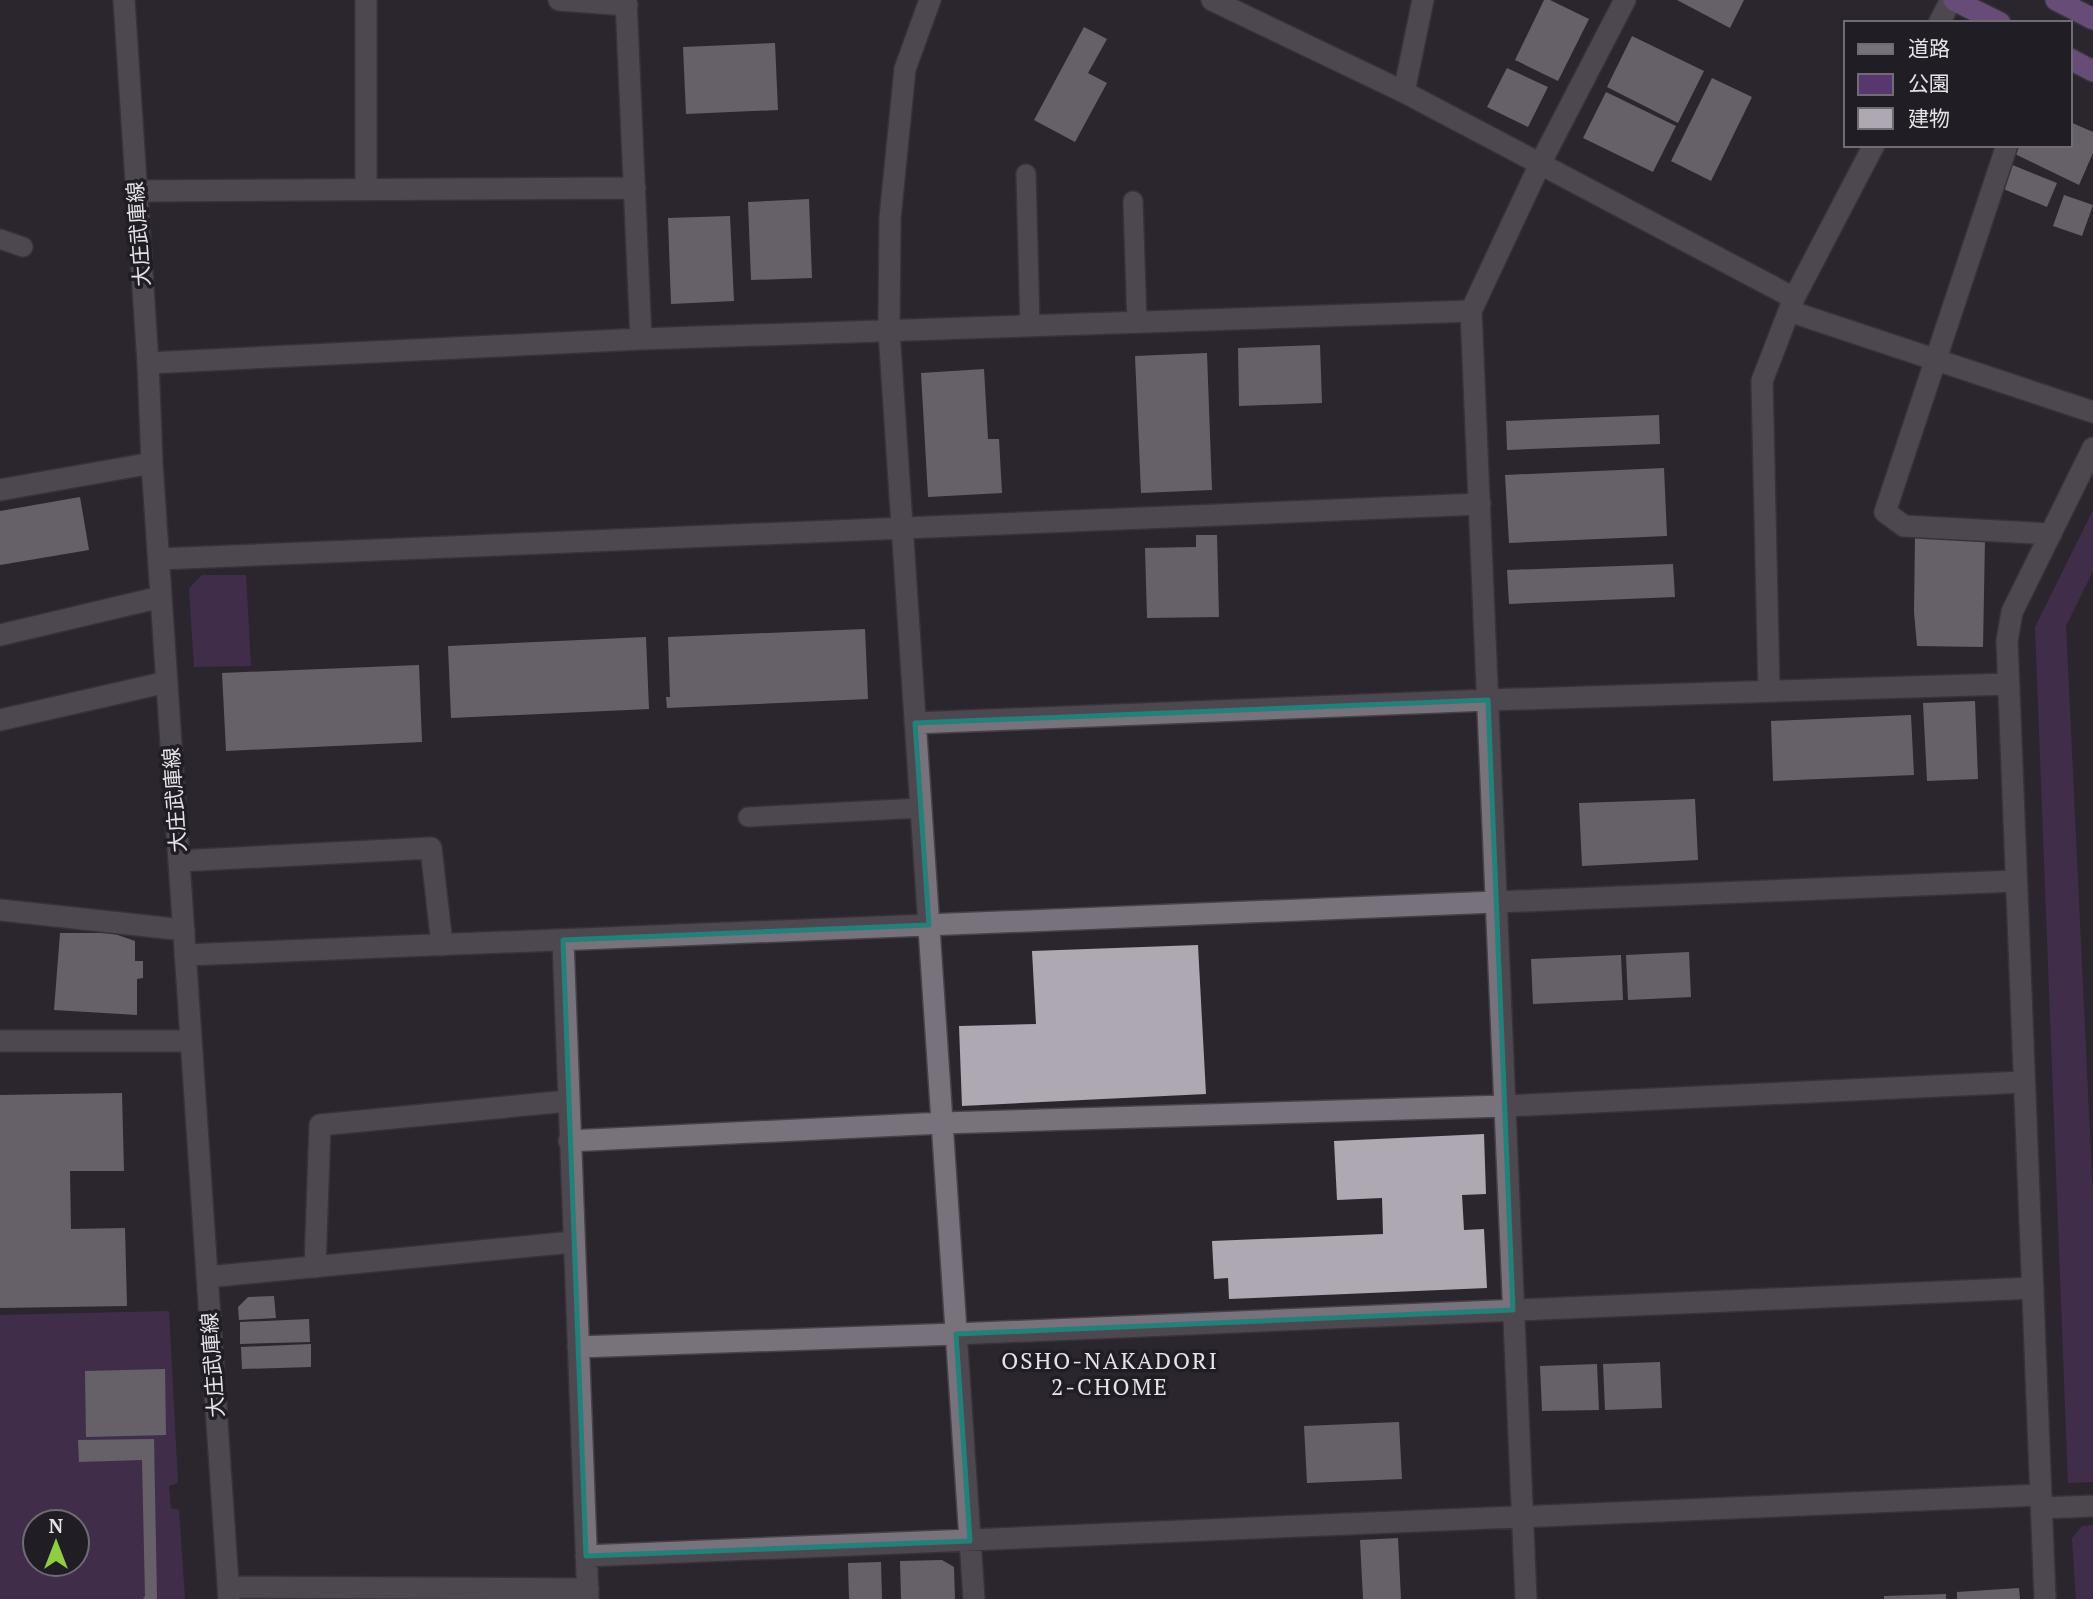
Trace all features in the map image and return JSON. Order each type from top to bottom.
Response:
[{"type":"highway","points":[[1952,0],[1996,21]]},
{"type":"highway","points":[[2056,0],[2093,19]]},
{"type":"highway","points":[[2072,60],[2093,71]]},
{"type":"street","name":"大庄武庫線","points":[[124,0],[152,463],[229,1593]]},
{"type":"street","points":[[366,0],[366,189]]},
{"type":"street","points":[[559,0],[626,2],[640,340]]},
{"type":"street","points":[[930,0],[905,69],[890,218],[889,331],[974,1599]]},
{"type":"street","points":[[1212,0],[1404,92],[1540,164],[1791,304],[1936,360],[2093,412]]},
{"type":"street","points":[[1404,92],[1423,0]]},
{"type":"street","points":[[1526,1599],[1471,311],[1540,164],[1625,0]]},
{"type":"street","points":[[1940,21],[1952,0]]},
{"type":"street","points":[[1769,691],[1762,381],[1791,304],[1873,147]]},
{"type":"street","points":[[2006,147],[1885,512],[1904,526],[2051,534]]},
{"type":"street","points":[[136,191],[635,188]]},
{"type":"street","points":[[148,363],[640,340],[1471,311]]},
{"type":"street","points":[[2045,1599],[2007,641],[2012,612],[2093,448]]},
{"type":"street","points":[[0,489],[152,463]]},
{"type":"street","points":[[159,559],[1480,504]]},
{"type":"street","points":[[0,635],[161,597]]},
{"type":"street","points":[[0,720],[167,682]]},
{"type":"street","points":[[915,723],[1488,700],[2008,684]]},
{"type":"street","points":[[179,861],[431,848],[442,945]]},
{"type":"street","points":[[185,955],[2016,881]]},
{"type":"street","points":[[0,910],[184,930]]},
{"type":"street","points":[[229,1593],[588,1594],[563,940]]},
{"type":"street","points":[[0,1041],[191,1041]]},
{"type":"street","points":[[569,1141],[942,1123],[1505,1106],[2024,1082]]},
{"type":"street","points":[[315,1267],[320,1125],[568,1101]]},
{"type":"street","points":[[207,1277],[573,1242]]},
{"type":"street","points":[[578,1347],[956,1334],[2033,1288]]},
{"type":"street","points":[[586,1556],[1522,1516],[2041,1502],[2093,1506]]},
{"type":"lane","points":[[1026,174],[1030,326]]},
{"type":"lane","points":[[1133,201],[1137,323]]},
{"type":"lane","points":[[0,239],[23,247]]},
{"type":"lane","points":[[748,817],[921,807]]},
{"type":"highlighted area","points":[[1488,700],[1513,1310],[956,1334],[970,1541],[586,1556],[563,940],[929,925],[915,723]]},
{"type":"green space","points":[[2093,510],[2093,571],[2066,626],[2093,1198],[2093,1482],[2068,1483],[2035,627]]},
{"type":"green space","points":[[202,575],[246,575],[251,666],[194,667],[189,588]]},
{"type":"green space","points":[[169,1311],[178,1483],[169,1486],[171,1508],[179,1510],[185,1599],[0,1599],[0,1315]]},
{"type":"green space","points":[[2093,1525],[2093,1599],[2076,1599],[2072,1538],[2082,1526]]},
{"type":"building","points":[[1544,0],[1550,0],[1589,19],[1558,81],[1515,60]]},
{"type":"building","points":[[1677,0],[1744,0],[1730,28]]},
{"type":"building","points":[[1084,27],[1107,39],[1088,73],[1107,83],[1075,142],[1034,120]]},
{"type":"building","points":[[1632,36],[1704,71],[1678,123],[1607,87]]},
{"type":"building","points":[[775,43],[778,110],[686,114],[683,47]]},
{"type":"building","points":[[1507,68],[1548,87],[1528,127],[1487,107]]},
{"type":"building","points":[[1712,78],[1752,97],[1711,181],[1671,161]]},
{"type":"building","points":[[1606,92],[1676,126],[1653,172],[1583,138]]},
{"type":"building","points":[[2072,123],[2093,132],[2093,153],[2079,185],[2015,154],[2018,147],[2072,147]]},
{"type":"building","points":[[2010,164],[2057,183],[2047,207],[2001,188]]},
{"type":"building","points":[[2064,195],[2093,205],[2082,236],[2053,226]]},
{"type":"building","points":[[809,199],[812,278],[751,280],[748,202]]},
{"type":"building","points":[[730,216],[734,301],[671,304],[668,218]]},
{"type":"building","points":[[1320,345],[1322,403],[1239,406],[1238,348]]},
{"type":"building","points":[[1207,353],[1212,490],[1141,493],[1135,356]]},
{"type":"building","points":[[984,369],[988,439],[999,439],[1002,493],[928,497],[921,373]]},
{"type":"building","points":[[1659,415],[1660,444],[1507,450],[1506,421]]},
{"type":"building","points":[[1664,468],[1667,536],[1509,543],[1505,475]]},
{"type":"building","points":[[80,497],[89,550],[0,565],[0,511]]},
{"type":"building","points":[[1196,535],[1217,535],[1219,617],[1147,618],[1145,548],[1196,547]]},
{"type":"building","points":[[1915,536],[1985,538],[1983,647],[1917,646],[1914,612]]},
{"type":"building","points":[[1673,564],[1675,597],[1509,604],[1507,570]]},
{"type":"building","points":[[865,629],[868,699],[667,708],[666,697],[670,697],[668,637]]},
{"type":"building","points":[[646,637],[649,709],[451,718],[448,646]]},
{"type":"building","points":[[419,665],[422,742],[226,751],[222,673]]},
{"type":"building","points":[[1975,701],[1978,779],[1927,781],[1923,703]]},
{"type":"building","points":[[1911,715],[1914,775],[1773,781],[1771,721]]},
{"type":"building","points":[[1695,799],[1698,860],[1582,866],[1579,803]]},
{"type":"building","points":[[60,933],[112,933],[135,941],[135,961],[143,961],[143,978],[137,979],[137,1015],[54,1010]]},
{"type":"building","points":[[1198,945],[1206,1094],[962,1106],[959,1026],[1036,1024],[1032,951]]},
{"type":"building","points":[[1689,952],[1691,997],[1628,1000],[1626,955]]},
{"type":"building","points":[[1621,955],[1623,1000],[1533,1004],[1531,959]]},
{"type":"building","points":[[122,1093],[124,1171],[70,1171],[71,1229],[125,1228],[127,1306],[0,1308],[0,1095]]},
{"type":"building","points":[[1484,1134],[1486,1194],[1462,1195],[1464,1230],[1484,1229],[1487,1288],[1229,1299],[1228,1278],[1214,1279],[1212,1241],[1383,1234],[1382,1198],[1337,1200],[1334,1141]]},
{"type":"building","points":[[274,1296],[276,1318],[239,1320],[238,1307],[248,1297]]},
{"type":"building","points":[[309,1319],[310,1342],[240,1344],[240,1322]]},
{"type":"building","points":[[311,1344],[311,1367],[242,1369],[241,1347]]},
{"type":"building","points":[[1660,1362],[1662,1408],[1605,1410],[1603,1364]]},
{"type":"building","points":[[1597,1364],[1599,1410],[1542,1411],[1540,1366]]},
{"type":"building","points":[[165,1369],[166,1435],[86,1437],[85,1371]]},
{"type":"building","points":[[1399,1422],[1402,1479],[1307,1483],[1304,1426]]},
{"type":"building","points":[[154,1439],[157,1599],[143,1599],[142,1460],[79,1462],[78,1440]]},
{"type":"building","points":[[1398,1538],[1401,1599],[1363,1599],[1360,1540]]},
{"type":"building","points":[[942,1560],[954,1567],[955,1599],[901,1599],[900,1561]]},
{"type":"building","points":[[881,1562],[882,1599],[849,1599],[848,1563]]},
{"type":"building","points":[[2019,1588],[2020,1599],[1957,1599],[1957,1592]]},
{"type":"building","points":[[1946,1594],[1946,1599],[1884,1599],[1884,1596]]},
{"type":"district","name":"OSHO-NAKADORI 2-CHOME","points":[[1110,1374]]}]
